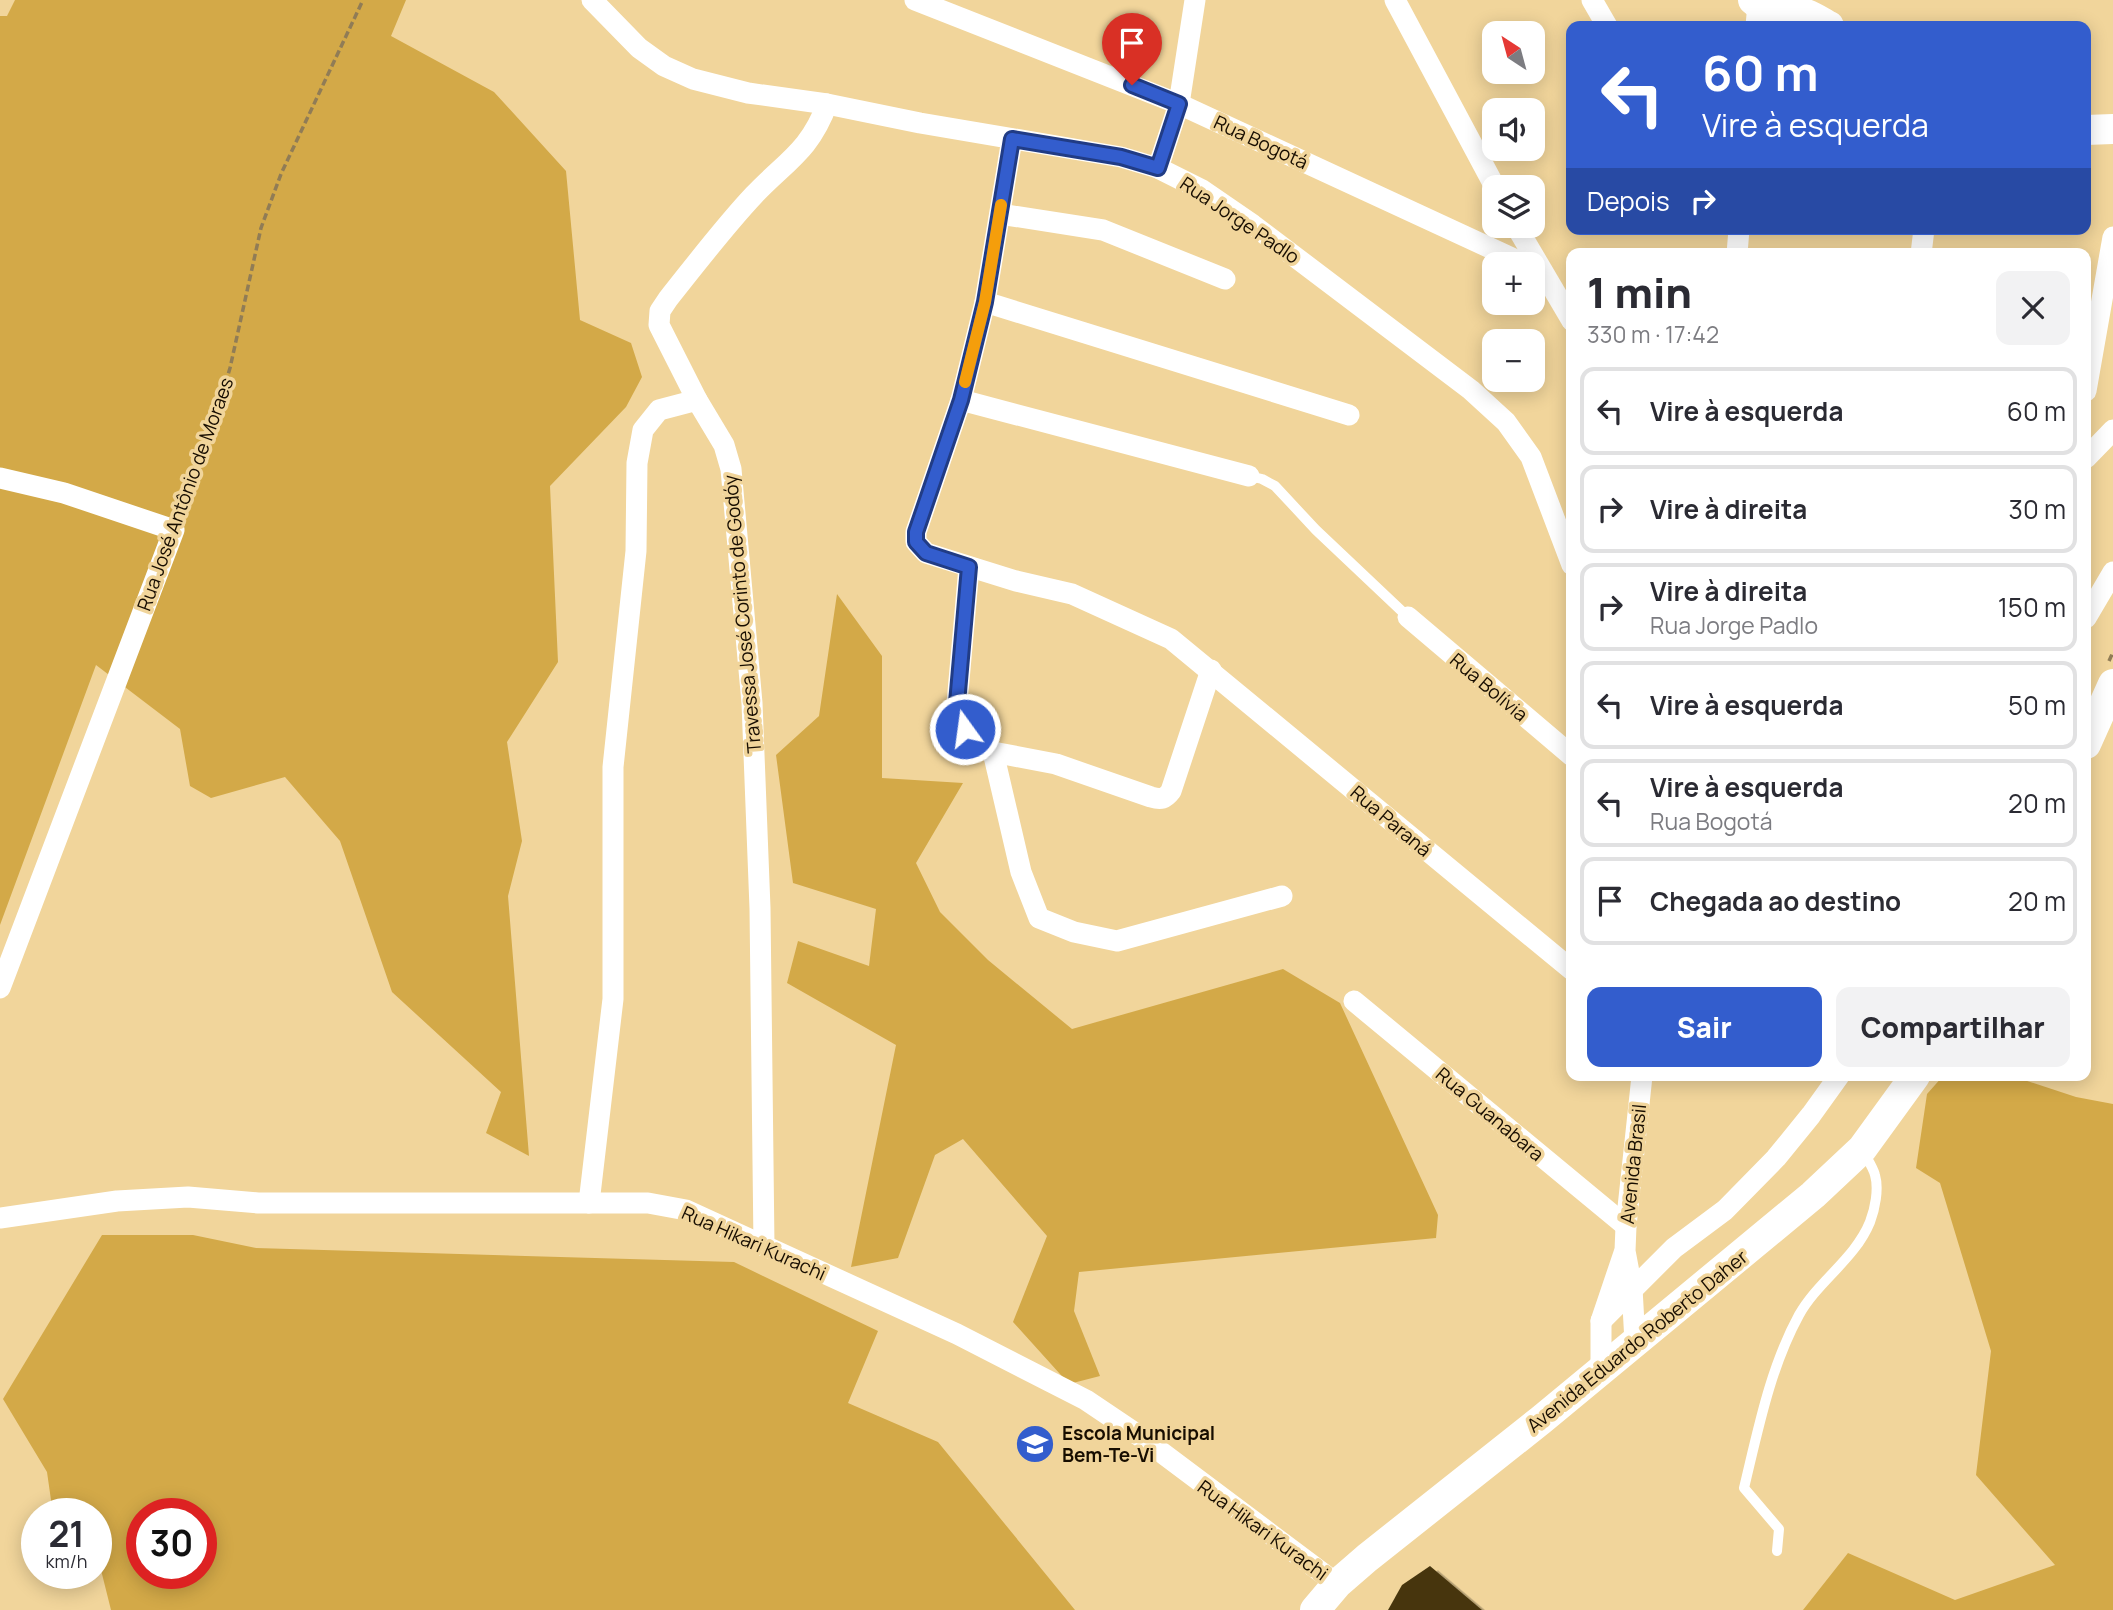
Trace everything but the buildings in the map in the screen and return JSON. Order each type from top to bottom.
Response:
[{"type":"main road","points":[[1756,10],[1817,13]]},
{"type":"main road","points":[[2091,130],[2113,130]]},
{"type":"main road","points":[[2091,733],[2113,684]]},
{"type":"main road","name":"Avenida Eduardo Roberto Daher","points":[[1315,1610],[1337,1584],[1417,1517],[1541,1420],[1813,1195],[1862,1149],[1911,1081]]},
{"type":"street","name":"Rua Jorge Padlo","points":[[592,0],[639,48],[674,71],[693,79],[748,93],[827,104],[1121,157],[1158,168],[1202,190],[1253,225],[1471,390],[1506,422],[1531,457],[1566,549]]},
{"type":"street","name":"Rua Bogotá","points":[[915,0],[1179,104],[1498,252]]},
{"type":"street","points":[[1158,168],[1179,104],[1195,0]]},
{"type":"street","points":[[1395,0],[1489,175]]},
{"type":"street","points":[[1592,0],[1604,21]]},
{"type":"street","name":"Travessa José Corinto de Godóy","points":[[764,1246],[760,908],[752,703],[731,469],[724,445],[697,400],[659,325],[660,311],[668,299],[755,194],[798,155],[820,123],[827,104]]},
{"type":"street","points":[[1012,139],[985,302],[961,400],[1249,476]]},
{"type":"street","points":[[1000,214],[1103,230],[1225,279]]},
{"type":"street","points":[[2091,362],[2113,237]]},
{"type":"street","points":[[1545,284],[1566,313]]},
{"type":"street","points":[[985,302],[1349,415]]},
{"type":"street","points":[[589,1203],[613,999],[613,766],[636,551],[637,463],[643,430],[659,410],[697,400]]},
{"type":"street","name":"Rua Paraná","points":[[961,400],[916,532],[916,542],[926,553],[1072,594],[1171,639],[1566,965]]},
{"type":"street","points":[[2091,453],[2113,430]]},
{"type":"street","points":[[0,478],[64,493],[174,530]]},
{"type":"street","name":"Rua José Antônio de Moraes","points":[[0,988],[174,530]]},
{"type":"street","points":[[969,567],[957,703],[965,729],[993,752],[1056,764],[1159,800],[1166,798],[1171,791],[1211,670]]},
{"type":"street","points":[[2091,609],[2113,572]]},
{"type":"street","name":"Rua Bolívia","points":[[1408,617],[1566,751]]},
{"type":"street","points":[[993,752],[1021,872],[1039,918],[1074,932],[1117,941],[1282,896]]},
{"type":"street","name":"Rua Guanabara","points":[[1354,1001],[1626,1226]]},
{"type":"street","name":"Avenida Brasil","points":[[1635,1342],[1632,1288],[1625,1251],[1641,1081]]},
{"type":"street","points":[[1601,1321],[1674,1248],[1725,1210],[1776,1158],[1834,1081]]},
{"type":"street","name":"Rua Hikari Kurachi","points":[[0,1218],[117,1201],[188,1197],[258,1203],[648,1203],[686,1210],[957,1334],[1086,1400],[1141,1437],[1337,1584]]},
{"type":"street","name":"Avenida Brasil","points":[[1601,1368],[1601,1321],[1625,1251]]},
{"type":"lane","points":[[1249,476],[1262,478],[1275,486],[1316,530],[1408,617]]},
{"type":"lane","points":[[1777,1551],[1779,1529],[1744,1488],[1761,1416],[1782,1352],[1816,1290],[1858,1245],[1870,1221],[1876,1198],[1875,1175],[1862,1149]]},
{"type":"path","name":"Rua José Antônio de Moraes","points":[[174,530],[222,394],[261,228],[281,174],[363,0]]},
{"type":"shaded area","points":[[15,0],[406,0],[391,36],[494,92],[566,171],[580,320],[631,343],[642,377],[626,407],[550,486],[558,662],[507,742],[522,841],[508,896],[529,1156],[486,1133],[501,1092],[392,992],[340,841],[285,777],[211,798],[190,786],[180,729],[96,665],[0,925],[0,16],[7,16]]},
{"type":"shaded area","points":[[837,594],[882,656],[882,778],[963,783],[916,863],[940,912],[988,960],[1072,1029],[1283,969],[1340,1003],[1438,1215],[1436,1238],[1079,1272],[1074,1311],[1100,1376],[1069,1384],[1013,1322],[1047,1236],[963,1139],[935,1155],[898,1258],[851,1267],[896,1045],[787,983],[798,941],[869,966],[876,909],[793,883],[776,755],[819,716]]},
{"type":"shaded area","points":[[1939,1081],[2027,1081],[2076,1097],[2113,1104],[2113,1610],[1803,1610],[1848,1553],[1955,1600],[2055,1565],[1976,1475],[1991,1351],[1940,1183],[1916,1168],[1927,1094]]},
{"type":"shaded area","points":[[102,1235],[193,1235],[256,1248],[734,1262],[878,1331],[848,1403],[938,1442],[1075,1610],[111,1610],[106,1589],[112,1589],[112,1498],[51,1498],[47,1472],[3,1399]]},
{"type":"slow traffic","points":[[965,382],[985,302],[1001,205]]},
{"type":"place","name":"Escola Municipal Bem-Te-Vi","points":[[1035,1444]]},
{"type":"route","points":[[965,729],[957,703],[969,567],[926,553],[916,542],[916,532],[961,400],[985,302],[1012,139],[1121,157],[1158,168],[1179,104],[1132,85]]}]
